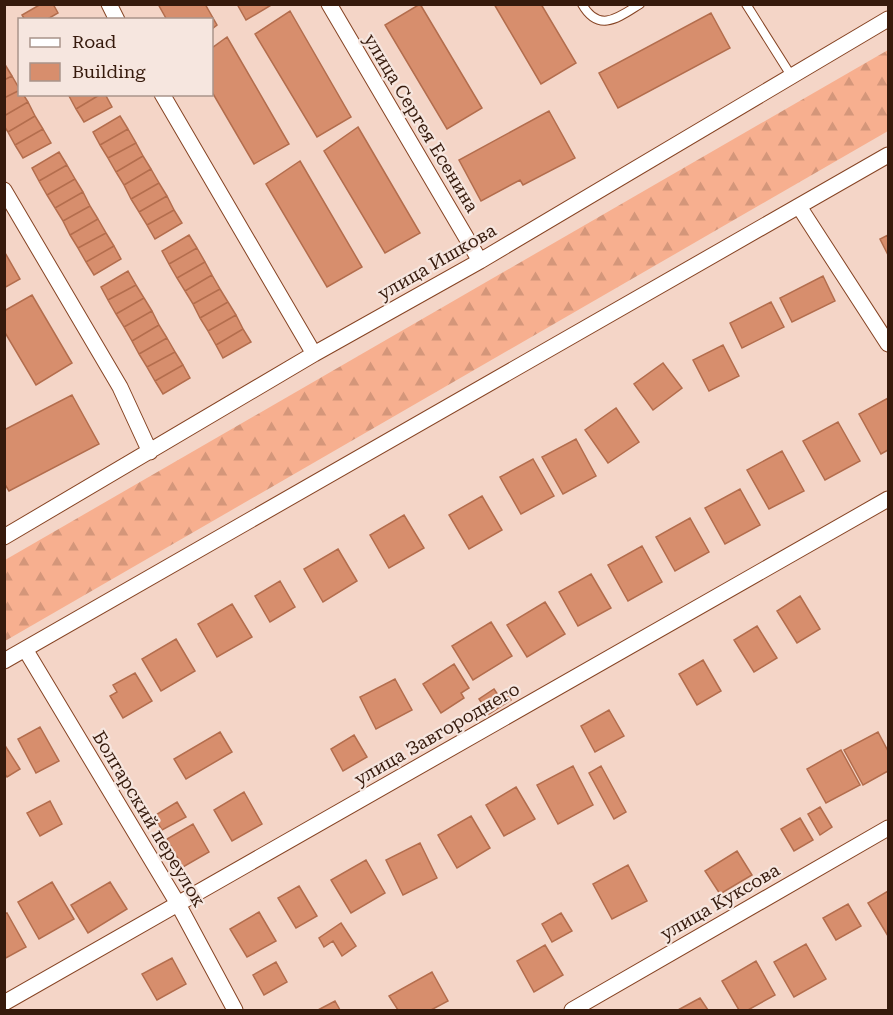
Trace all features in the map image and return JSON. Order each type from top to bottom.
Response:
[{"type":"street","points":[[108,4],[116,18]]},
{"type":"street","name":"улица Сергея Есенина","points":[[329,4],[480,261]]},
{"type":"street","name":"улица Ишкова","points":[[4,537],[315,354],[480,261],[888,19]]},
{"type":"street","points":[[163,96],[315,354]]},
{"type":"street","points":[[4,661],[888,155]]},
{"type":"street","points":[[4,190],[120,387],[150,452]]},
{"type":"street","points":[[800,207],[888,344]]},
{"type":"street","name":"улица Завгороднего","points":[[4,1003],[888,500]]},
{"type":"street","name":"Болгарский переулок","points":[[25,649],[178,904],[235,1011]]},
{"type":"street","name":"улица Куксова","points":[[572,1011],[888,828]]},
{"type":"lane","points":[[582,4],[596,20],[611,22],[640,4]]},
{"type":"lane","points":[[746,4],[792,77]]},
{"type":"green space","points":[[888,50],[888,131],[5,641],[5,560]]},
{"type":"building","points":[[41,4],[53,4],[58,13],[49,18],[24,18],[22,15]]},
{"type":"building","points":[[158,4],[205,4],[213,18],[166,18]]},
{"type":"building","points":[[237,4],[273,4],[246,20]]},
{"type":"building","points":[[420,4],[482,108],[447,129],[385,25]]},
{"type":"building","points":[[494,4],[541,4],[576,63],[541,84]]},
{"type":"building","points":[[290,11],[351,117],[317,137],[255,34]]},
{"type":"building","points":[[711,13],[730,48],[618,108],[599,73]]},
{"type":"building","points":[[227,37],[289,144],[254,164],[213,94],[213,47]]},
{"type":"building","points":[[4,63],[12,76],[4,80]]},
{"type":"building","points":[[12,76],[18,91],[4,98],[4,80]]},
{"type":"building","points":[[18,91],[18,96],[24,96],[28,102],[4,116],[4,98]]},
{"type":"building","points":[[69,96],[98,96],[76,109]]},
{"type":"building","points":[[98,96],[106,96],[112,107],[84,122],[76,109]]},
{"type":"building","points":[[28,102],[35,116],[8,132],[4,126],[4,116]]},
{"type":"building","points":[[549,111],[575,158],[523,185],[520,180],[481,201],[459,160]]},
{"type":"building","points":[[35,116],[43,129],[15,145],[8,132]]},
{"type":"building","points":[[120,116],[128,129],[100,145],[93,132]]},
{"type":"building","points":[[358,127],[420,233],[385,253],[324,151]]},
{"type":"building","points":[[43,129],[51,143],[23,158],[15,145]]},
{"type":"building","points":[[128,129],[136,143],[108,158],[100,145]]},
{"type":"building","points":[[136,143],[143,156],[116,172],[108,158]]},
{"type":"building","points":[[59,152],[67,165],[39,181],[32,168]]},
{"type":"building","points":[[143,156],[151,169],[124,185],[116,172]]},
{"type":"building","points":[[300,161],[362,267],[327,287],[266,184]]},
{"type":"building","points":[[67,165],[75,179],[47,195],[39,181]]},
{"type":"building","points":[[151,169],[159,183],[131,199],[124,185]]},
{"type":"building","points":[[75,179],[83,192],[55,208],[47,195]]},
{"type":"building","points":[[159,183],[167,196],[139,212],[131,199]]},
{"type":"building","points":[[83,192],[90,206],[63,221],[55,208]]},
{"type":"building","points":[[167,196],[174,210],[147,225],[139,212]]},
{"type":"building","points":[[90,206],[98,219],[70,235],[63,221]]},
{"type":"building","points":[[174,210],[182,223],[155,239],[147,225]]},
{"type":"building","points":[[98,219],[106,233],[78,248],[70,235]]},
{"type":"building","points":[[106,233],[114,246],[86,262],[78,248]]},
{"type":"building","points":[[189,235],[197,248],[169,264],[162,251]]},
{"type":"building","points":[[888,235],[888,255],[880,239]]},
{"type":"building","points":[[114,246],[121,259],[94,275],[86,262]]},
{"type":"building","points":[[197,248],[205,262],[177,278],[169,264]]},
{"type":"building","points":[[4,251],[20,279],[4,288]]},
{"type":"building","points":[[205,262],[212,275],[185,291],[177,278]]},
{"type":"building","points":[[128,271],[136,285],[108,300],[101,287]]},
{"type":"building","points":[[212,275],[220,289],[193,304],[185,291]]},
{"type":"building","points":[[823,276],[835,301],[792,322],[780,298]]},
{"type":"building","points":[[136,285],[144,298],[116,314],[108,300]]},
{"type":"building","points":[[220,289],[228,302],[200,318],[193,304]]},
{"type":"building","points":[[32,295],[72,363],[36,385],[4,331],[4,311]]},
{"type":"building","points":[[144,298],[152,311],[124,327],[116,314]]},
{"type":"building","points":[[228,302],[236,315],[208,331],[200,318]]},
{"type":"building","points":[[771,302],[784,327],[742,348],[730,323]]},
{"type":"building","points":[[152,311],[159,325],[132,341],[124,327]]},
{"type":"building","points":[[236,315],[243,329],[216,345],[208,331]]},
{"type":"building","points":[[159,325],[167,338],[139,354],[132,341]]},
{"type":"building","points":[[243,329],[251,342],[223,358],[216,345]]},
{"type":"building","points":[[167,338],[175,352],[147,367],[139,354]]},
{"type":"building","points":[[723,345],[739,376],[709,391],[693,360]]},
{"type":"building","points":[[175,352],[183,365],[155,381],[147,367]]},
{"type":"building","points":[[663,363],[682,388],[653,410],[634,384]]},
{"type":"building","points":[[183,365],[190,378],[163,394],[155,381]]},
{"type":"building","points":[[72,395],[99,444],[9,491],[4,483],[4,430]]},
{"type":"building","points":[[888,398],[888,450],[881,454],[859,414]]},
{"type":"building","points":[[616,408],[639,442],[608,463],[585,430]]},
{"type":"building","points":[[838,422],[860,461],[825,480],[803,441]]},
{"type":"building","points":[[576,439],[596,476],[563,494],[542,457]]},
{"type":"building","points":[[782,451],[804,491],[769,509],[747,470]]},
{"type":"building","points":[[533,459],[554,496],[521,514],[500,477]]},
{"type":"building","points":[[740,489],[760,525],[725,544],[705,508]]},
{"type":"building","points":[[482,496],[502,530],[469,549],[449,515]]},
{"type":"building","points":[[404,515],[424,548],[389,568],[370,535]]},
{"type":"building","points":[[690,518],[709,552],[675,571],[656,537]]},
{"type":"building","points":[[642,546],[662,582],[628,601],[608,565]]},
{"type":"building","points":[[338,549],[357,581],[323,602],[304,569]]},
{"type":"building","points":[[591,574],[611,608],[578,626],[559,592]]},
{"type":"building","points":[[280,581],[295,607],[270,622],[255,596]]},
{"type":"building","points":[[800,596],[820,629],[797,643],[777,611]]},
{"type":"building","points":[[545,602],[565,634],[527,657],[507,625]]},
{"type":"building","points":[[232,604],[252,637],[217,657],[198,624]]},
{"type":"building","points":[[491,622],[512,656],[473,680],[452,646]]},
{"type":"building","points":[[757,626],[777,658],[754,672],[734,640]]},
{"type":"building","points":[[176,639],[195,671],[161,691],[142,659]]},
{"type":"building","points":[[703,660],[721,691],[697,705],[679,674]]},
{"type":"building","points":[[454,664],[469,688],[461,693],[464,698],[441,713],[423,684]]},
{"type":"building","points":[[135,673],[152,701],[123,718],[110,696],[117,692],[113,685]]},
{"type":"building","points":[[395,679],[412,710],[376,729],[360,697]]},
{"type":"building","points":[[494,689],[500,698],[507,693],[511,700],[489,714],[479,699]]},
{"type":"building","points":[[609,710],[624,736],[595,752],[581,726]]},
{"type":"building","points":[[40,727],[59,761],[36,773],[18,739]]},
{"type":"building","points":[[220,732],[232,752],[186,779],[174,759]]},
{"type":"building","points":[[878,732],[888,751],[888,771],[863,785],[844,750]]},
{"type":"building","points":[[354,735],[367,757],[343,771],[331,749]]},
{"type":"building","points":[[4,744],[20,769],[7,777],[4,773]]},
{"type":"building","points":[[841,750],[860,785],[826,803],[807,769]]},
{"type":"building","points":[[573,766],[593,805],[558,824],[537,785]]},
{"type":"building","points":[[601,766],[626,812],[614,819],[589,773]]},
{"type":"building","points":[[516,787],[535,819],[504,836],[486,805]]},
{"type":"building","points":[[244,792],[262,824],[232,841],[214,810]]},
{"type":"building","points":[[50,801],[62,824],[40,836],[27,813]]},
{"type":"building","points":[[177,802],[186,817],[162,830],[154,816]]},
{"type":"building","points":[[820,807],[832,827],[820,835],[808,814]]},
{"type":"building","points":[[471,816],[490,848],[457,868],[438,835]]},
{"type":"building","points":[[800,818],[813,840],[794,851],[781,829]]},
{"type":"building","points":[[193,824],[209,852],[183,867],[167,839]]},
{"type":"building","points":[[420,843],[437,878],[403,895],[386,860]]},
{"type":"building","points":[[737,851],[752,875],[720,894],[705,871]]},
{"type":"building","points":[[366,860],[385,893],[351,913],[331,880]]},
{"type":"building","points":[[628,865],[647,901],[612,919],[593,884]]},
{"type":"building","points":[[52,882],[74,919],[39,939],[18,902]]},
{"type":"building","points":[[110,882],[127,909],[88,933],[71,905]]},
{"type":"building","points":[[299,886],[317,916],[296,928],[278,898]]},
{"type":"building","points":[[888,891],[888,936],[868,903]]},
{"type":"building","points":[[848,904],[861,926],[836,940],[823,918]]},
{"type":"building","points":[[259,912],[276,941],[247,957],[230,929]]},
{"type":"building","points":[[7,913],[26,947],[4,959],[4,914]]},
{"type":"building","points":[[561,913],[572,931],[552,942],[542,924]]},
{"type":"building","points":[[341,923],[356,946],[342,956],[333,941],[324,947],[319,938]]},
{"type":"building","points":[[806,944],[826,979],[794,997],[774,962]]},
{"type":"building","points":[[545,945],[563,975],[534,992],[517,961]]},
{"type":"building","points":[[172,958],[186,984],[157,1000],[142,974]]},
{"type":"building","points":[[756,961],[775,995],[748,1010],[739,1010],[722,981]]},
{"type":"building","points":[[276,962],[287,982],[264,995],[253,975]]},
{"type":"building","points":[[432,972],[448,1001],[431,1010],[398,1010],[389,996]]},
{"type":"building","points":[[700,998],[708,1010],[678,1010]]},
{"type":"building","points":[[335,1001],[340,1010],[318,1010]]}]
